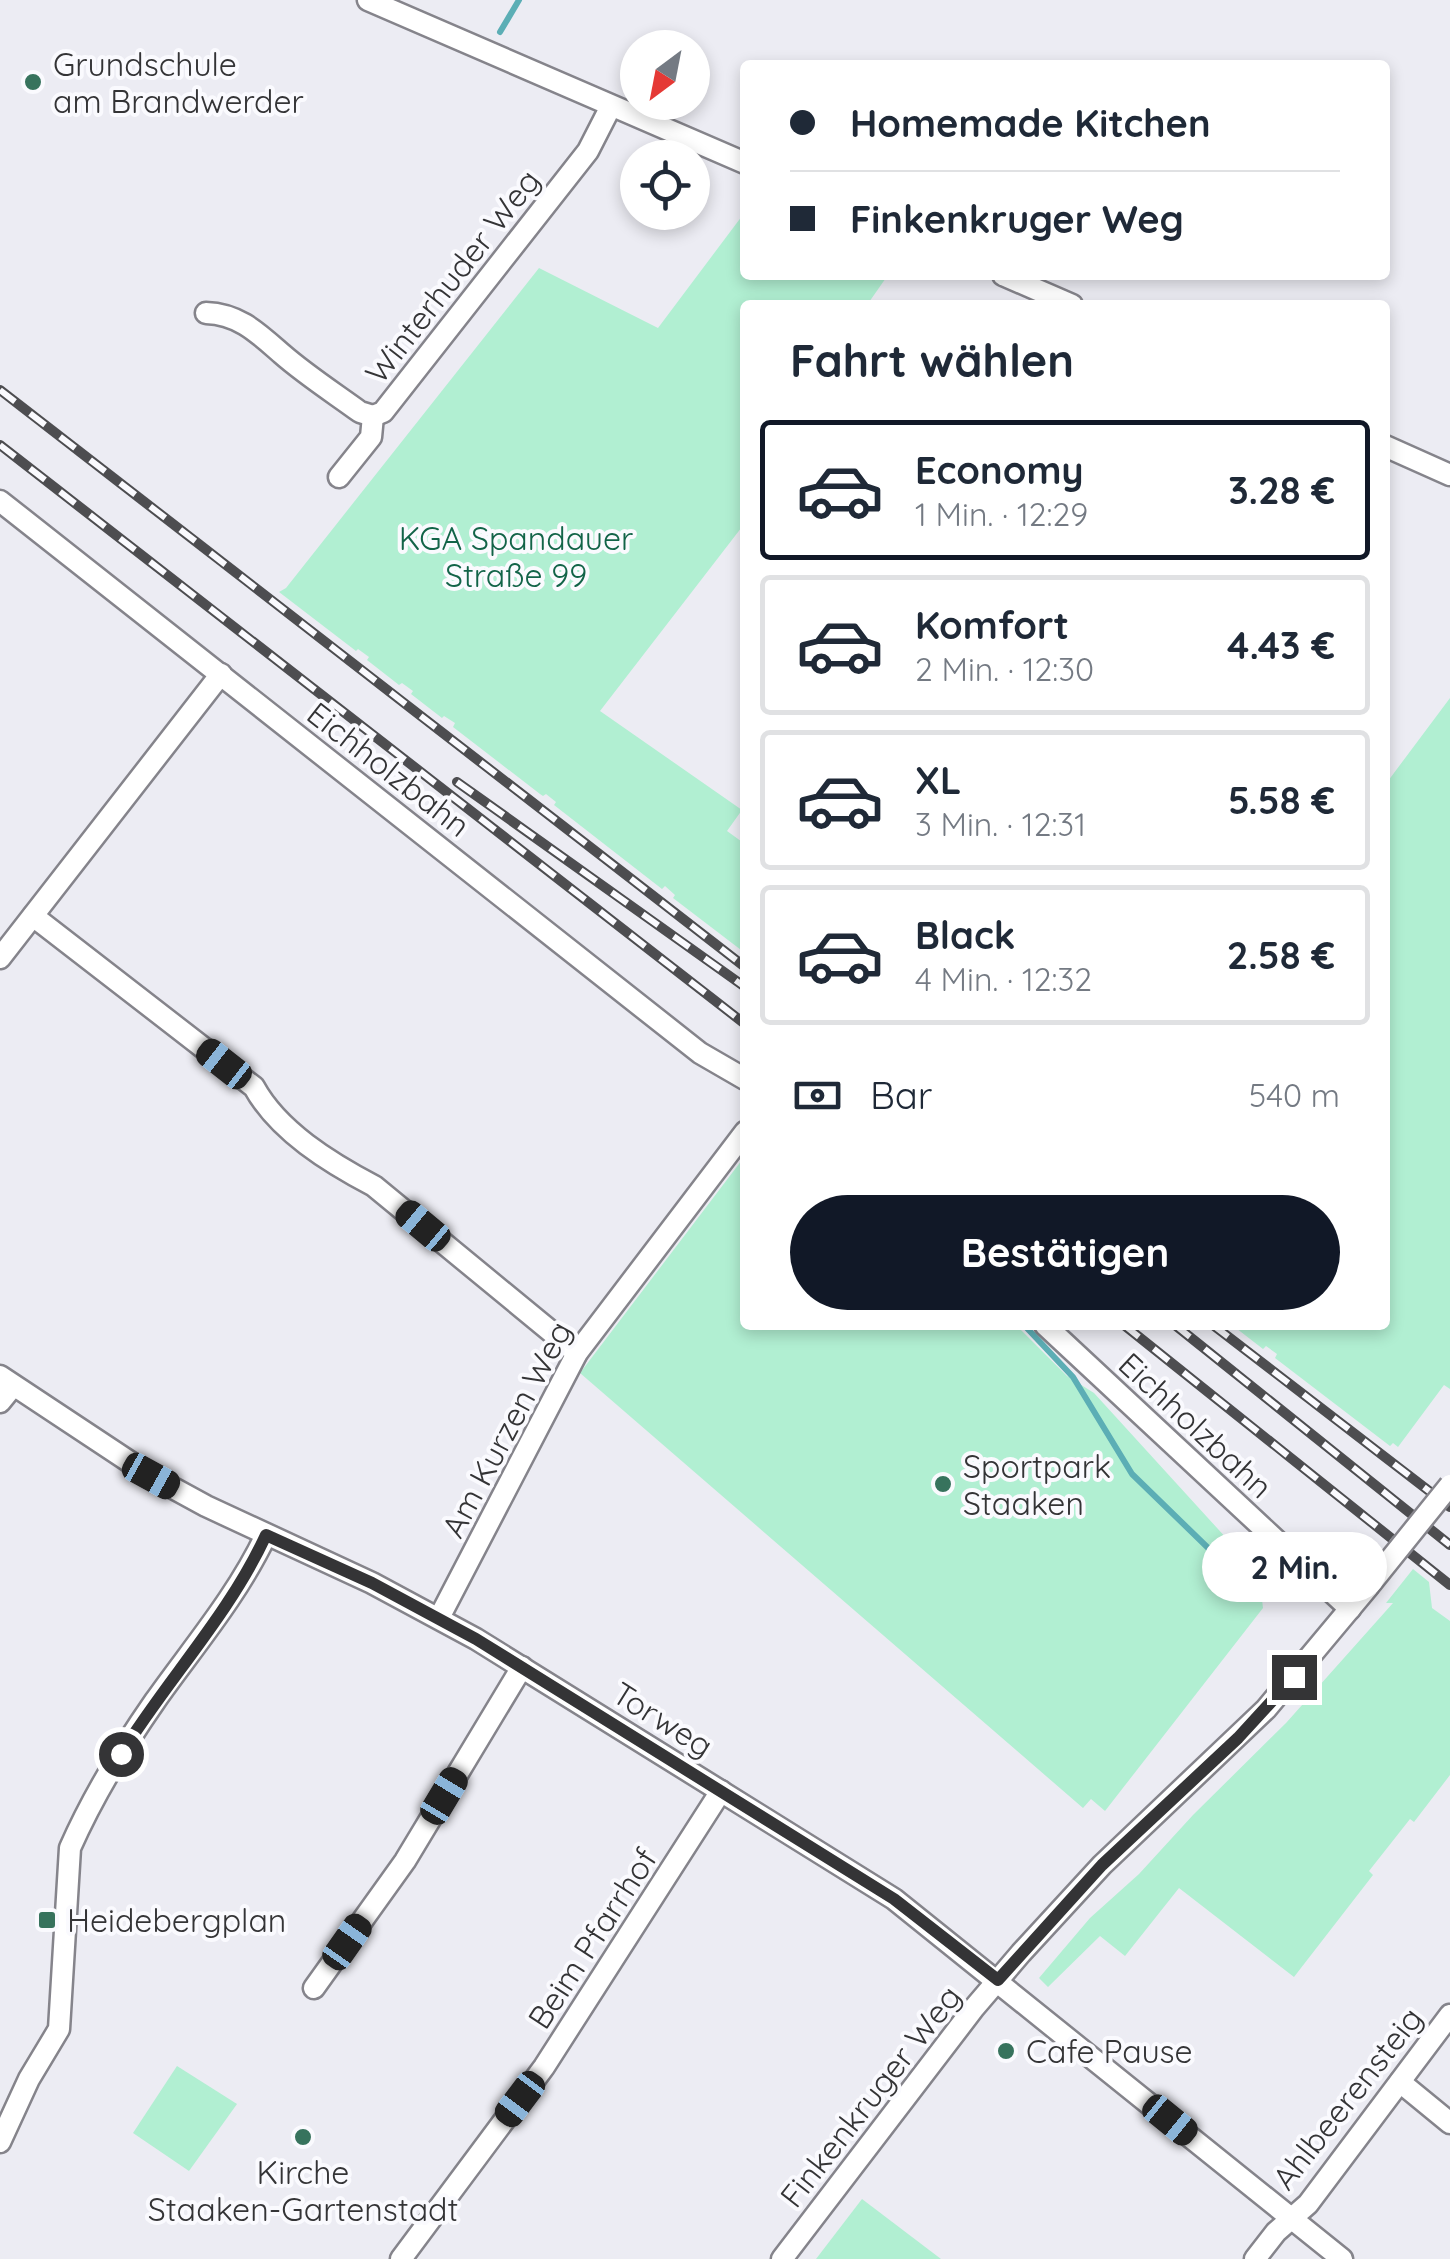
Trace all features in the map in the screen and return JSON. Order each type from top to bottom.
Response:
[{"type":"street","points":[[368,0],[740,161]]},
{"type":"street","name":"Winterhuder Weg","points":[[340,477],[371,437],[372,416],[383,412],[588,151],[611,106]]},
{"type":"street","points":[[1014,280],[1060,300]]},
{"type":"street","points":[[206,313],[222,314],[254,329],[360,412],[372,416]]},
{"type":"street","points":[[1390,448],[1450,475]]},
{"type":"street","name":"Eichholzbahn","points":[[0,501],[700,1053],[740,1076]]},
{"type":"street","points":[[2,950],[33,916],[221,674]]},
{"type":"street","points":[[33,916],[254,1088],[266,1109],[309,1144],[341,1169],[374,1186],[577,1353]]},
{"type":"street","name":"Am Kurzen Weg","points":[[439,1618],[577,1353],[740,1139]]},
{"type":"street","name":"Eichholzbahn","points":[[1050,1330],[1350,1609]]},
{"type":"street","name":"Torweg","points":[[4,1388],[151,1476],[439,1618],[894,1899],[1342,2259]]},
{"type":"street","name":"Finkenkruger Weg","points":[[782,2259],[998,1980],[1102,1865],[1256,1719],[1450,1485]]},
{"type":"street","points":[[0,2142],[59,2029],[70,1848],[90,1806],[156,1699],[237,1590],[266,1535]]},
{"type":"street","points":[[314,1988],[405,1862],[522,1667]]},
{"type":"street","name":"Beim Pfarrhof","points":[[401,2259],[544,2067],[722,1790]]},
{"type":"street","name":"Ahlbeerensteig","points":[[1255,2259],[1276,2232],[1308,2204],[1450,2015]]},
{"type":"street","points":[[1400,2082],[1450,2123]]},
{"type":"green space","name":"KGA Spandauer Straße 99","points":[[740,219],[740,280],[884,280],[870,300],[740,300],[740,529],[600,711],[740,809],[727,831],[740,840],[740,949],[673,898],[675,895],[665,886],[662,889],[554,805],[556,802],[546,794],[540,794],[453,727],[455,723],[442,718],[411,694],[413,691],[402,683],[399,685],[367,660],[369,657],[279,592],[539,268],[658,328]]},
{"type":"green space","points":[[1450,698],[1450,1389],[1444,1385],[1398,1447],[1393,1443],[1390,1446],[1275,1358],[1277,1354],[1266,1346],[1263,1349],[1238,1330],[1390,1330],[1390,778]]},
{"type":"green space","name":"Sportpark Staaken","points":[[740,1163],[740,1330],[1021,1330],[1067,1376],[1094,1393],[1259,1574],[1263,1608],[1105,1811],[1091,1799],[1083,1808],[580,1373]]},
{"type":"green space","points":[[1413,1569],[1429,1582],[1432,1608],[1450,1621],[1450,1775],[1369,1871],[1373,1875],[1294,1977],[1179,1888],[1125,1956],[1100,1936],[1048,1987],[1039,1978],[1090,1918],[1139,1874],[1286,1723],[1393,1603],[1386,1603]]},
{"type":"green space","points":[[177,2066],[237,2104],[189,2171],[133,2133]]},
{"type":"green space","points":[[862,2199],[941,2259],[816,2259]]},
{"type":"waterway","points":[[500,32],[519,0]]},
{"type":"waterway","points":[[1029,1330],[1073,1377],[1132,1474],[1238,1577]]},
{"type":"railway","points":[[0,390],[740,963]]},
{"type":"railway","points":[[0,445],[740,1020]]},
{"type":"railway","points":[[457,782],[740,983]]},
{"type":"railway","points":[[1130,1330],[1450,1585]]},
{"type":"railway","points":[[1181,1330],[1450,1545]]},
{"type":"railway","points":[[1220,1330],[1450,1507]]},
{"type":"place","name":"Grundschule am Brandwerder","points":[[33,82]]},
{"type":"place","name":"Sportpark Staaken","points":[[943,1484]]},
{"type":"place","name":"Heidebergplan","points":[[47,1920]]},
{"type":"place","name":"Cafe Pause","points":[[1006,2051]]},
{"type":"place","name":"Kirche Staaken-Gartenstadt","points":[[303,2137]]},
{"type":"route","points":[[121,1754],[156,1699],[237,1590],[266,1535],[372,1583],[476,1639],[894,1899],[998,1980],[1102,1865],[1238,1738],[1294,1677]]}]
